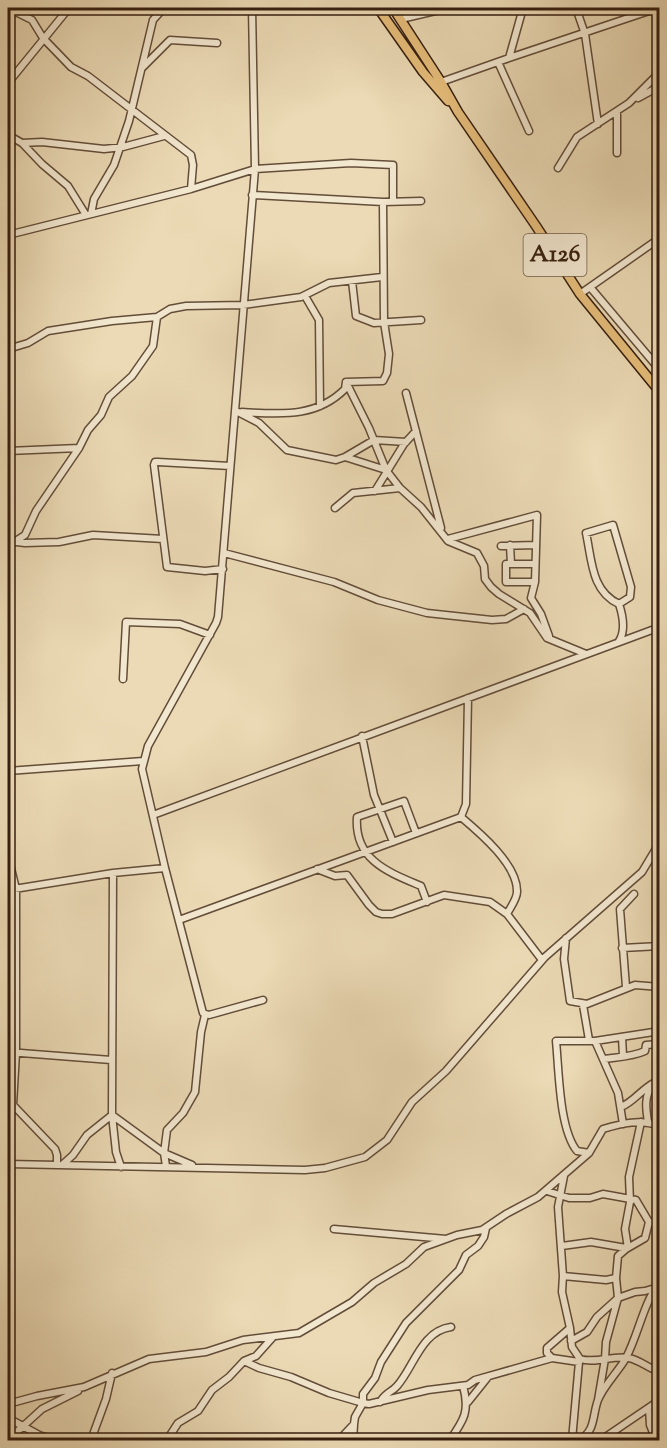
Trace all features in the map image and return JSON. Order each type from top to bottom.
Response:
[{"type":"highway","name":"A126","points":[[378,8],[423,72],[458,112]]},
{"type":"highway","name":"A126","points":[[393,8],[458,112],[580,294],[660,392]]},
{"type":"street","points":[[8,8],[32,20],[43,38],[71,67],[88,76],[191,155],[193,165],[191,189]]},
{"type":"street","points":[[8,83],[69,8]]},
{"type":"street","points":[[88,215],[94,199],[114,165],[132,110],[153,20],[164,8]]},
{"type":"street","points":[[166,1166],[164,1153],[167,1130],[183,1113],[195,1092],[205,1015],[143,778],[143,761],[148,746],[218,620],[230,466],[238,412],[243,305],[255,169],[252,8]]},
{"type":"street","points":[[401,19],[448,8]]},
{"type":"street","points":[[509,58],[523,8]]},
{"type":"street","points":[[576,8],[584,32],[598,124]]},
{"type":"street","points":[[441,82],[658,8]]},
{"type":"street","points":[[142,68],[170,40],[217,43]]},
{"type":"street","points":[[498,62],[529,131]]},
{"type":"street","points":[[629,103],[660,72]]},
{"type":"street","points":[[558,168],[577,137],[660,86]]},
{"type":"street","points":[[617,111],[617,153]]},
{"type":"street","points":[[8,135],[22,143],[68,186],[88,215]]},
{"type":"street","points":[[22,143],[42,142],[104,150],[164,136]]},
{"type":"street","points":[[8,235],[191,189],[255,169],[351,163],[393,165],[393,200]]},
{"type":"street","points":[[252,195],[383,202],[421,201]]},
{"type":"street","points":[[346,382],[382,381],[387,373],[389,354],[384,322],[382,277],[383,202]]},
{"type":"street","points":[[580,294],[660,238]]},
{"type":"street","points":[[8,349],[28,343],[48,331],[157,317],[170,309],[186,306],[243,305],[305,296],[329,283],[382,277]]},
{"type":"street","points":[[352,281],[356,316],[374,323],[421,320]]},
{"type":"street","points":[[590,286],[660,370]]},
{"type":"street","points":[[305,296],[319,320],[320,406]]},
{"type":"street","points":[[11,542],[25,535],[36,511],[79,448],[88,430],[101,415],[109,397],[132,376],[153,346],[157,317]]},
{"type":"street","points":[[238,412],[293,414],[333,401],[345,389],[346,382]]},
{"type":"street","points":[[346,382],[374,440],[386,472],[400,488],[421,507],[448,539],[477,553],[484,566],[485,579],[491,587],[530,613],[547,638],[586,654]]},
{"type":"street","points":[[406,393],[442,532]]},
{"type":"street","points":[[238,412],[259,423],[287,450],[336,460],[374,440],[406,442]]},
{"type":"street","points":[[375,491],[406,442],[416,431]]},
{"type":"street","points":[[8,451],[79,448]]},
{"type":"street","points":[[345,457],[386,472]]},
{"type":"street","points":[[223,569],[205,571],[167,567],[154,467],[155,462],[230,466]]},
{"type":"street","points":[[335,508],[353,493],[400,488]]},
{"type":"street","points":[[448,539],[537,515],[535,582],[531,598],[541,614],[550,639]]},
{"type":"street","points":[[618,642],[622,637],[624,627],[623,616],[619,603],[601,591],[593,575],[594,567],[586,533],[613,525],[632,587],[630,597],[619,603]]},
{"type":"street","points":[[11,542],[66,541],[93,535],[163,539]]},
{"type":"street","points":[[510,545],[511,564]]},
{"type":"street","points":[[501,546],[536,545]]},
{"type":"street","points":[[224,553],[334,582],[378,600],[426,613],[492,620],[506,618],[524,609]]},
{"type":"street","points":[[535,564],[506,564],[506,582],[535,582]]},
{"type":"street","points":[[123,679],[126,622],[180,624],[210,635]]},
{"type":"street","points":[[153,815],[660,627]]},
{"type":"street","points":[[179,920],[461,817],[466,804],[468,698]]},
{"type":"street","points":[[362,736],[374,795],[393,842]]},
{"type":"street","points":[[8,771],[143,761]]},
{"type":"street","points":[[416,833],[404,801],[357,818],[356,830],[365,852],[376,864],[387,871],[421,886],[427,902]]},
{"type":"street","points":[[461,817],[503,858],[515,879],[517,894],[507,914]]},
{"type":"street","points":[[9,1162],[121,1167],[305,1170],[325,1168],[365,1157],[387,1140],[412,1102],[452,1066],[542,960],[642,872],[660,842]]},
{"type":"street","points":[[8,855],[16,889],[16,1053],[10,1107],[55,1149],[59,1165]]},
{"type":"street","points":[[8,890],[113,873],[165,868]]},
{"type":"street","points":[[317,869],[334,876],[347,876],[369,905],[382,914],[392,914],[444,895],[490,902],[507,914],[542,960]]},
{"type":"street","points":[[113,873],[112,1115],[116,1152],[121,1167]]},
{"type":"street","points":[[626,987],[620,909],[634,894]]},
{"type":"street","points":[[566,938],[564,959],[570,1001],[583,1005],[626,987],[647,985],[660,987]]},
{"type":"street","points":[[622,948],[660,946]]},
{"type":"street","points":[[205,1015],[263,1000]]},
{"type":"street","points":[[583,1005],[592,1040],[604,1059],[616,1086],[623,1124]]},
{"type":"street","points":[[589,1153],[577,1151],[570,1143],[565,1120],[556,1041],[592,1040],[660,1031]]},
{"type":"street","points":[[622,1037],[623,1056]]},
{"type":"street","points":[[604,1059],[632,1057],[645,1051],[646,1045],[660,1044]]},
{"type":"street","points":[[8,1052],[111,1060]]},
{"type":"street","points":[[627,1248],[625,1229],[629,1212],[629,1177],[645,1122],[648,1092],[655,1081],[660,1080]]},
{"type":"street","points":[[621,1107],[635,1100],[644,1089],[652,1085]]},
{"type":"street","points":[[112,1115],[164,1153],[196,1167]]},
{"type":"street","points":[[59,1165],[73,1155],[87,1135],[112,1115]]},
{"type":"street","points":[[8,1440],[42,1409],[112,1373],[149,1359],[206,1353],[243,1340],[292,1335],[311,1327],[333,1311],[352,1302],[374,1283],[406,1264],[424,1247],[486,1228],[547,1191],[564,1173],[589,1153],[603,1129],[645,1122],[660,1126]]},
{"type":"street","points":[[564,1173],[558,1207],[562,1246],[562,1292],[572,1347],[579,1360],[579,1381],[572,1440]]},
{"type":"street","points":[[547,1191],[569,1198],[590,1198],[603,1194],[630,1198],[636,1200],[649,1222],[645,1239],[627,1248],[618,1256],[616,1278],[618,1298],[606,1342],[593,1426],[588,1435],[579,1440]]},
{"type":"street","points":[[649,1222],[660,1223]]},
{"type":"street","points":[[353,1440],[355,1416],[363,1403],[363,1394],[375,1378],[381,1362],[406,1323],[459,1270],[466,1255],[478,1246],[484,1237],[486,1228]]},
{"type":"street","points":[[334,1229],[413,1234],[446,1239]]},
{"type":"street","points":[[562,1246],[591,1242],[627,1248]]},
{"type":"street","points":[[563,1276],[606,1280],[616,1278]]},
{"type":"street","points":[[598,1400],[626,1357],[655,1287],[660,1281]]},
{"type":"street","points":[[571,1341],[588,1332],[597,1317],[618,1298],[655,1287]]},
{"type":"street","points":[[379,1402],[387,1391],[395,1388],[411,1368],[420,1348],[444,1328],[451,1327]]},
{"type":"street","points":[[552,1358],[547,1353],[547,1348],[570,1328]]},
{"type":"street","points":[[167,1440],[178,1423],[198,1411],[212,1390],[244,1361],[256,1356],[274,1337]]},
{"type":"street","points":[[244,1361],[291,1377],[328,1394],[369,1404],[428,1390],[463,1386],[552,1358],[593,1361],[626,1357],[660,1372]]},
{"type":"street","points":[[91,1440],[106,1399],[112,1373]]},
{"type":"street","points":[[450,1440],[461,1423],[468,1402],[488,1377]]},
{"type":"street","points":[[463,1386],[468,1402]]},
{"type":"street","points":[[8,1404],[37,1395],[84,1387]]},
{"type":"street","points":[[601,1440],[660,1400]]},
{"type":"street","points":[[649,1408],[650,1425],[656,1439]]},
{"type":"street","points":[[8,1418],[23,1425],[40,1438],[55,1440]]},
{"type":"street","points":[[339,1440],[354,1424]]}]
